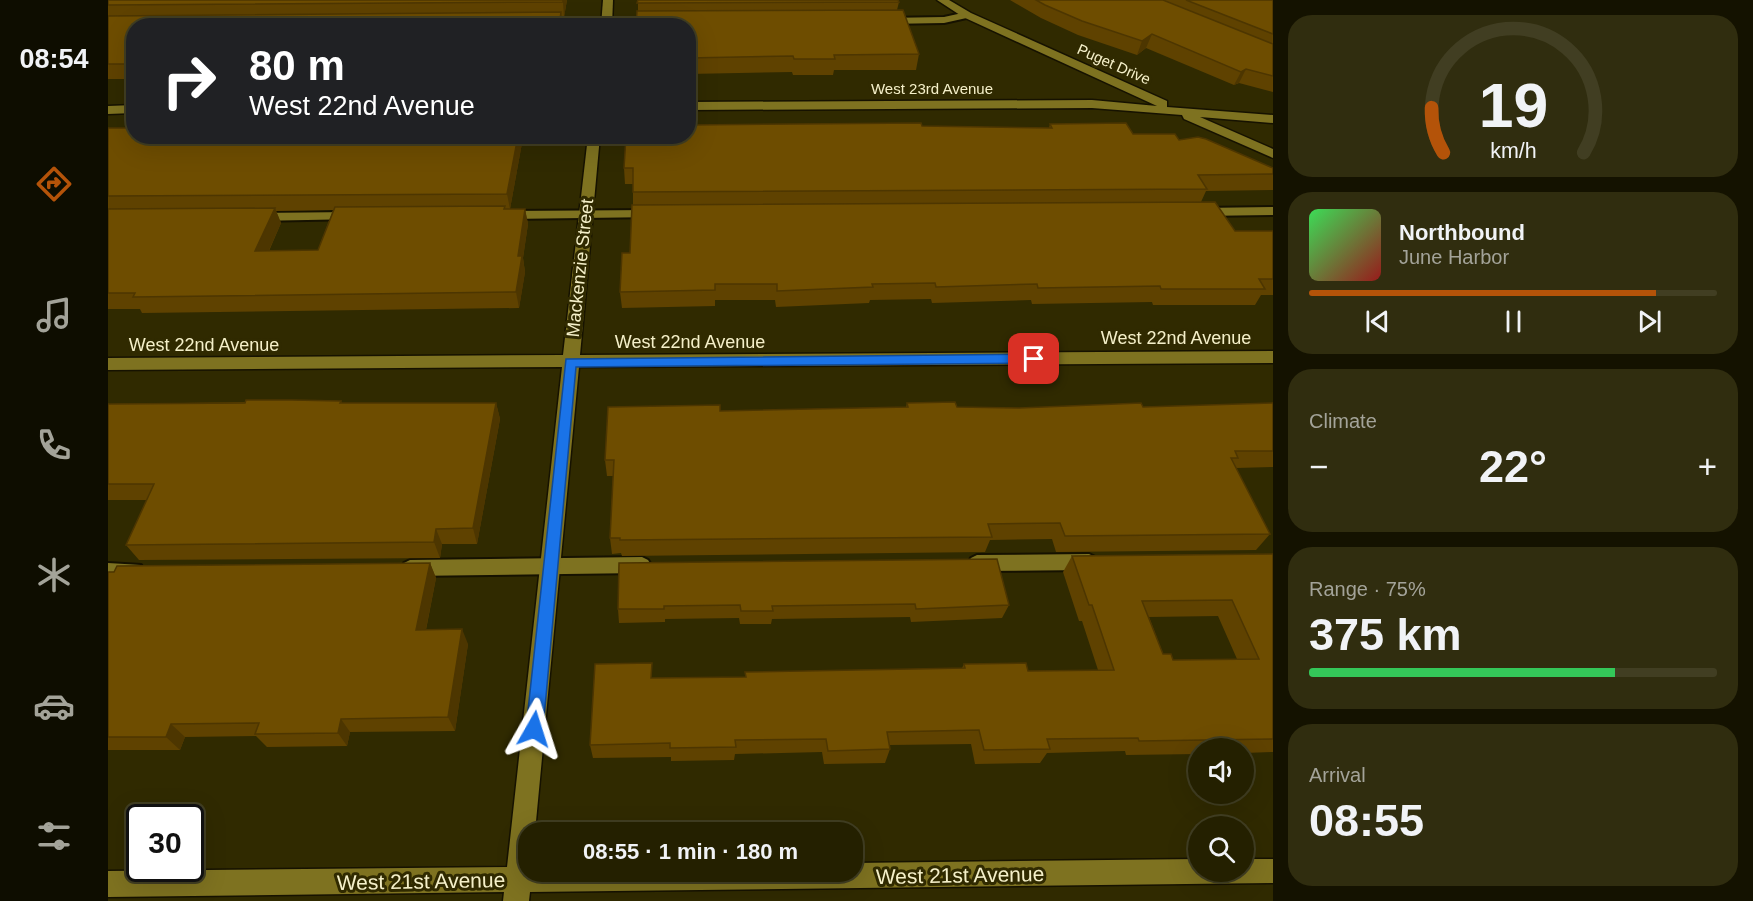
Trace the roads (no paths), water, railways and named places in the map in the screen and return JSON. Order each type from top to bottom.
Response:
[{"type":"street","points":[[607,18],[608,0]]},
{"type":"street","name":"Puget Drive","points":[[942,0],[967,15],[1273,154]]},
{"type":"street","name":"West 23rd Avenue","points":[[696,106],[1092,104],[1273,119]]},
{"type":"street","points":[[108,110],[126,109]]},
{"type":"street","name":"Mackenzie Street","points":[[517,890],[552,566],[593,144]]},
{"type":"street","name":"West 22nd Avenue","points":[[108,364],[1273,357]]},
{"type":"street","name":"West 21st Avenue","points":[[108,884],[517,890],[1273,871]]},
{"type":"lane","points":[[874,21],[944,21],[967,15]]},
{"type":"lane","points":[[1189,212],[1273,212]]},
{"type":"lane","points":[[490,215],[663,214]]},
{"type":"lane","points":[[239,217],[371,216]]},
{"type":"lane","points":[[962,563],[1106,562]]},
{"type":"lane","points":[[396,568],[663,565]]},
{"type":"lane","points":[[108,571],[156,571]]}]
